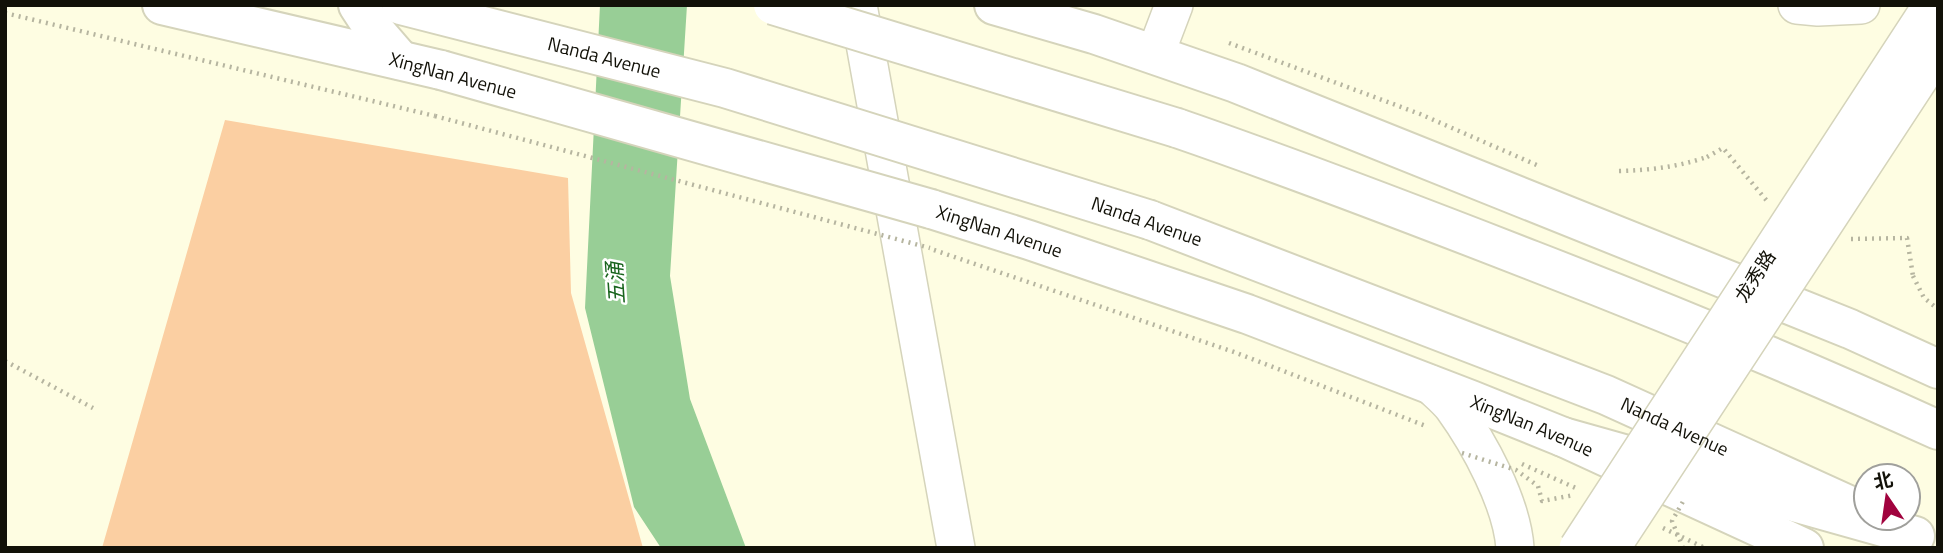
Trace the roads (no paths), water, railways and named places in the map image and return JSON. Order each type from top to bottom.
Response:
[{"type":"main road","name":"XingNan Avenue","points":[[164,5],[441,71],[931,209],[1029,240],[1247,314],[1563,436],[1804,548]]},
{"type":"main road","points":[[358,5],[375,31],[400,60]]},
{"type":"main road","name":"Nanda Avenue","points":[[401,5],[725,88],[1150,220],[1606,395],[1852,507]]},
{"type":"main road","points":[[773,5],[1177,128],[1316,176],[1643,304],[1938,430]]},
{"type":"main road","points":[[994,5],[1094,34],[1249,88],[1837,324],[1938,369]]},
{"type":"main road","points":[[1563,436],[1926,542]]},
{"type":"main road","points":[[1906,532],[1926,542]]},
{"type":"street","points":[[858,5],[956,548]]},
{"type":"street","points":[[1155,55],[1174,5]]},
{"type":"street","points":[[1797,5],[1843,6]]},
{"type":"street","name":"龙秀路","points":[[1578,548],[1932,5]]},
{"type":"street","name":"龙秀路","points":[[1611,548],[1938,50]]},
{"type":"street","points":[[1430,384],[1452,405],[1470,449],[1500,489],[1515,548]]},
{"type":"water","name":"五涌","points":[[600,5],[687,5],[670,276],[690,399],[746,548],[661,548],[634,507],[585,308]]}]
